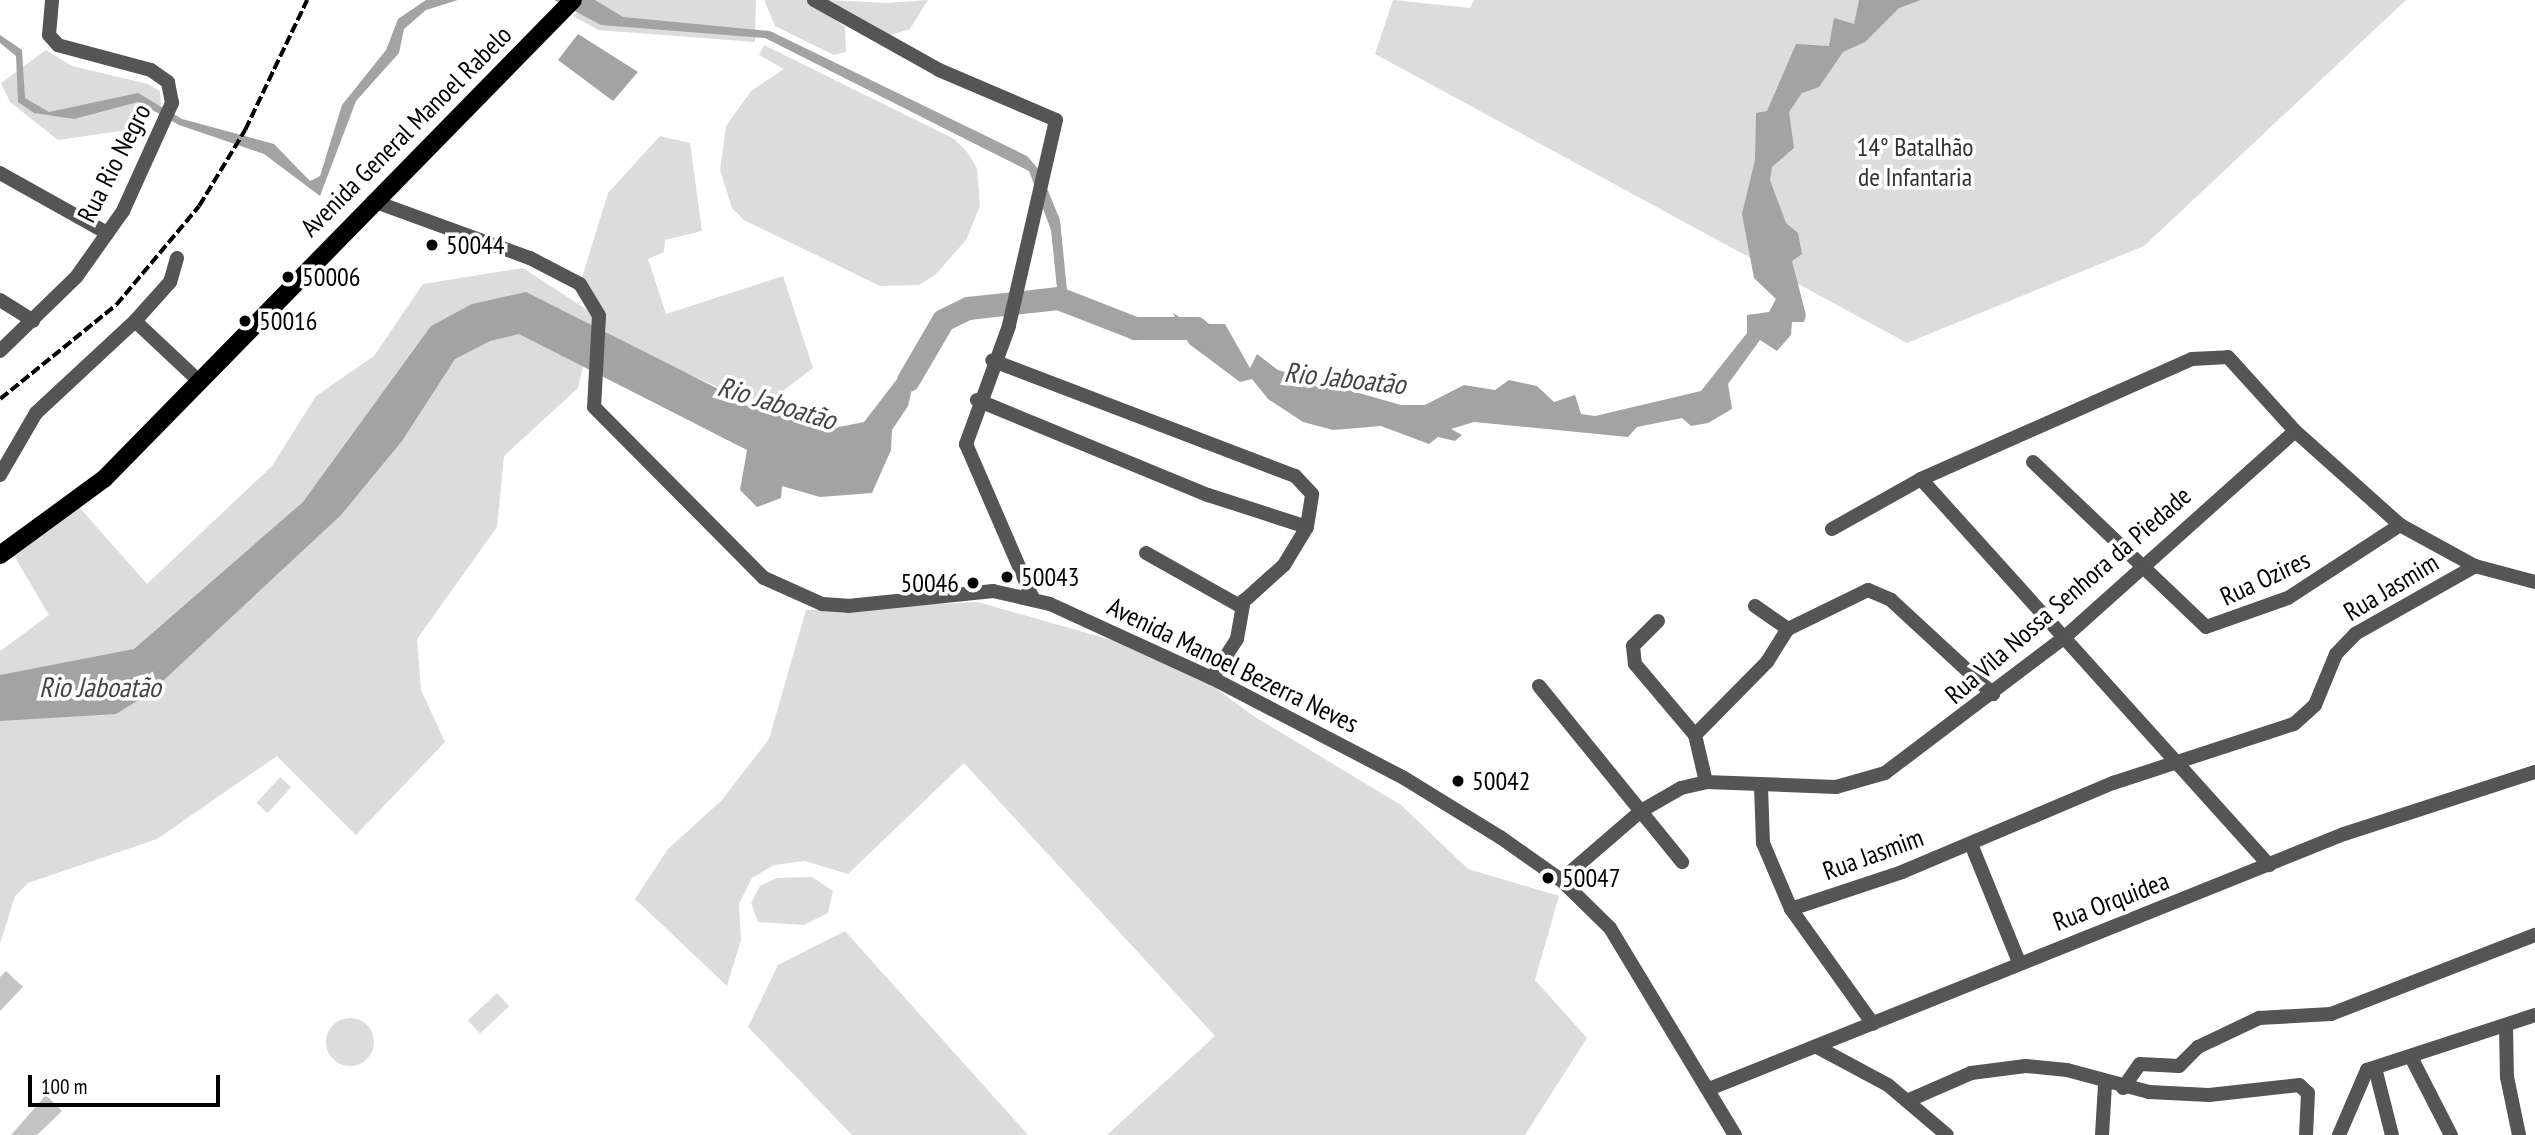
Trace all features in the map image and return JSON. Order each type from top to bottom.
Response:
[{"type":"main road","name":"Avenida General Manoel Rabelo","points":[[0,555],[104,479],[568,4]]},
{"type":"street","name":"Rua Rio Negro","points":[[0,351],[33,321],[107,233],[171,108],[172,91],[160,74],[58,45],[49,35],[52,0]]},
{"type":"street","points":[[814,0],[939,71],[1049,114],[1056,120],[1051,159],[1009,326],[992,360],[967,432],[969,461],[1033,598]]},
{"type":"street","points":[[0,173],[107,233]]},
{"type":"street","name":"Avenida Manoel Bezerra Neves","points":[[373,201],[556,270],[580,284],[599,326],[599,383],[594,407],[731,549],[792,594],[848,606],[962,592],[1033,598],[1212,678],[1446,801],[1561,880],[1637,966],[1735,1135]]},
{"type":"street","points":[[0,475],[36,413],[135,321],[170,282],[177,258]]},
{"type":"street","points":[[0,300],[33,321]]},
{"type":"street","points":[[135,321],[198,380]]},
{"type":"street","points":[[1832,529],[1921,479],[2192,359],[2228,357],[2295,431],[2400,525],[2475,566],[2535,582]]},
{"type":"street","points":[[992,360],[1295,476],[1312,494],[1307,527],[1284,565],[1242,607],[1237,639],[1212,678]]},
{"type":"street","points":[[977,400],[1208,495],[1307,527]]},
{"type":"street","name":"Rua Vila Nossa Senhora da Piedade","points":[[1561,880],[1641,811],[1706,782],[1761,786],[1865,783],[1993,694],[2066,636],[2137,567],[2295,431]]},
{"type":"street","name":"Rua Ozires","points":[[2033,462],[2188,615],[2217,627],[2326,577],[2400,525]]},
{"type":"street","points":[[1921,479],[2066,636],[2174,763],[2269,865]]},
{"type":"street","points":[[1146,553],[1242,607]]},
{"type":"street","name":"Rua Jasmim","points":[[1791,909],[1971,844],[2050,807],[2302,719],[2320,697],[2336,654],[2356,634],[2475,566]]},
{"type":"street","points":[[1695,735],[1767,662],[1788,629],[1868,590],[1891,600],[1993,694]]},
{"type":"street","points":[[1755,606],[1788,629]]},
{"type":"street","points":[[1658,621],[1633,646],[1635,664],[1695,735],[1706,782]]},
{"type":"street","points":[[1539,686],[1682,862]]},
{"type":"street","name":"Rua Orquidea","points":[[1709,1089],[1819,1048],[2019,962],[2408,811],[2480,794],[2535,772]]},
{"type":"street","points":[[1761,786],[1763,843],[1791,909],[1873,1024]]},
{"type":"street","points":[[1971,844],[2019,962]]},
{"type":"street","points":[[2123,1088],[2140,1064],[2179,1066],[2198,1047],[2259,1018],[2331,1014],[2535,935]]},
{"type":"street","points":[[2339,1135],[2369,1070],[2506,1027],[2535,1015]]},
{"type":"street","points":[[2506,1027],[2507,1077],[2519,1135]]},
{"type":"street","points":[[1819,1048],[1907,1101],[1947,1135]]},
{"type":"street","points":[[2411,1057],[2451,1135]]},
{"type":"street","points":[[1907,1101],[1971,1073],[2026,1066],[2067,1070],[2105,1086],[2209,1095],[2305,1086],[2306,1135]]},
{"type":"street","points":[[2369,1070],[2392,1135]]},
{"type":"street","points":[[2102,1135],[2105,1086]]},
{"type":"green space","points":[[590,0],[756,0],[755,42],[598,30],[573,16]]},
{"type":"green space","points":[[764,0],[809,0],[845,27],[846,52],[834,55],[775,26]]},
{"type":"green space","points":[[829,0],[887,3],[928,0],[910,29],[891,35]]},
{"type":"green space","name":"14° Batalhão de Infantaria","points":[[1393,0],[1470,8],[1474,0],[2406,0],[2144,246],[1907,343],[1375,54]]},
{"type":"green space","points":[[764,45],[954,139],[967,152],[977,168],[980,206],[966,240],[936,274],[919,285],[880,286],[744,220],[732,208],[720,170],[726,126],[751,91],[784,69],[759,55]]},
{"type":"green space","points":[[46,50],[72,66],[148,84],[160,91],[161,105],[134,129],[58,140],[10,102],[1,83]]},
{"type":"green space","points":[[660,136],[690,143],[702,231],[665,240],[664,252],[648,259],[666,314],[783,276],[813,368],[762,407],[620,343],[599,326],[580,284],[608,193]]},
{"type":"green space","points":[[523,268],[595,315],[578,388],[504,456],[497,527],[417,639],[421,690],[445,742],[356,835],[277,756],[157,839],[28,883],[15,896],[0,944],[0,651],[49,615],[13,554],[79,507],[147,584],[272,466],[316,396],[374,356],[423,284]]},
{"type":"green space","points":[[978,602],[1174,658],[1255,717],[1401,805],[1468,869],[1559,896],[1535,980],[1587,1038],[1525,1135],[1107,1135],[1215,1036],[964,763],[848,874],[805,861],[774,865],[752,878],[739,904],[741,940],[727,986],[635,899],[668,849],[721,801],[769,739],[806,610]]},
{"type":"green space","points":[[280,777],[291,787],[268,813],[257,803]]},
{"type":"green space","points":[[812,877],[833,891],[828,913],[804,925],[758,922],[751,903],[760,886],[777,878]]},
{"type":"green space","points":[[845,931],[1028,1135],[852,1135],[748,1027],[778,965]]},
{"type":"green space","points":[[497,993],[509,1006],[480,1033],[468,1020]]},
{"type":"green space","points":[[350,1018],[367,1025],[374,1042],[367,1059],[350,1066],[333,1059],[326,1042],[333,1025]]},
{"type":"water","points":[[426,0],[458,0],[426,10],[404,29],[399,53],[356,101],[320,196],[264,154],[179,125],[138,102],[74,119],[34,113],[18,102],[16,56],[0,43],[0,35],[22,50],[25,98],[49,112],[138,93],[182,119],[274,144],[310,181],[320,176],[342,105],[386,50],[398,19]]},
{"type":"water","points":[[554,0],[595,0],[623,17],[770,31],[1027,156],[1040,171],[1060,220],[1068,300],[1058,298],[1051,230],[1029,171],[765,38],[601,25]]},
{"type":"water","points":[[1859,0],[1921,0],[1899,8],[1865,42],[1843,52],[1819,87],[1802,93],[1789,112],[1794,148],[1772,167],[1770,180],[1786,223],[1798,233],[1802,254],[1792,261],[1806,315],[1804,322],[1792,322],[1791,335],[1777,351],[1760,340],[1728,384],[1732,409],[1708,423],[1691,426],[1682,418],[1637,427],[1628,437],[1474,422],[1451,429],[1462,435],[1455,441],[1438,437],[1429,444],[1381,426],[1333,430],[1303,422],[1268,399],[1252,379],[1240,382],[1189,344],[1173,313],[1191,324],[1225,324],[1250,368],[1257,354],[1278,370],[1401,405],[1425,405],[1464,385],[1495,390],[1509,380],[1537,386],[1554,402],[1575,395],[1581,414],[1595,416],[1701,391],[1747,333],[1747,315],[1769,312],[1776,299],[1754,278],[1742,214],[1755,160],[1756,113],[1767,111],[1796,44],[1829,46],[1834,18],[1854,24]]},
{"type":"water","points":[[578,34],[638,72],[613,101],[558,60]]},
{"type":"water","name":"Rio Jaboatão","points":[[526,292],[762,411],[774,397],[834,428],[864,422],[921,348],[908,406],[892,430],[891,450],[872,493],[820,497],[782,486],[781,498],[757,507],[740,490],[747,450],[519,334],[490,341],[455,359],[402,441],[341,515],[150,693],[116,714],[0,721],[0,675],[134,649],[303,502],[431,326],[472,304]]},
{"type":"building","points":[[6,971],[23,987],[0,1011],[0,977]]},
{"type":"building","points":[[46,1095],[62,1111],[37,1135],[11,1135]]},
{"type":"waterway","name":"Rio Jaboatão","points":[[908,380],[943,320],[968,308],[1058,298],[1135,328],[1196,328],[1208,338]]},
{"type":"railway","points":[[0,399],[116,305],[199,206],[245,130],[307,0]]},
{"type":"place","name":"50044","points":[[432,245]]},
{"type":"place","name":"50006","points":[[288,277]]},
{"type":"place","name":"50016","points":[[245,321]]},
{"type":"place","name":"50043","points":[[1007,577]]},
{"type":"place","name":"50046","points":[[973,583]]},
{"type":"place","name":"50042","points":[[1458,781]]},
{"type":"place","name":"50047","points":[[1548,878]]}]
